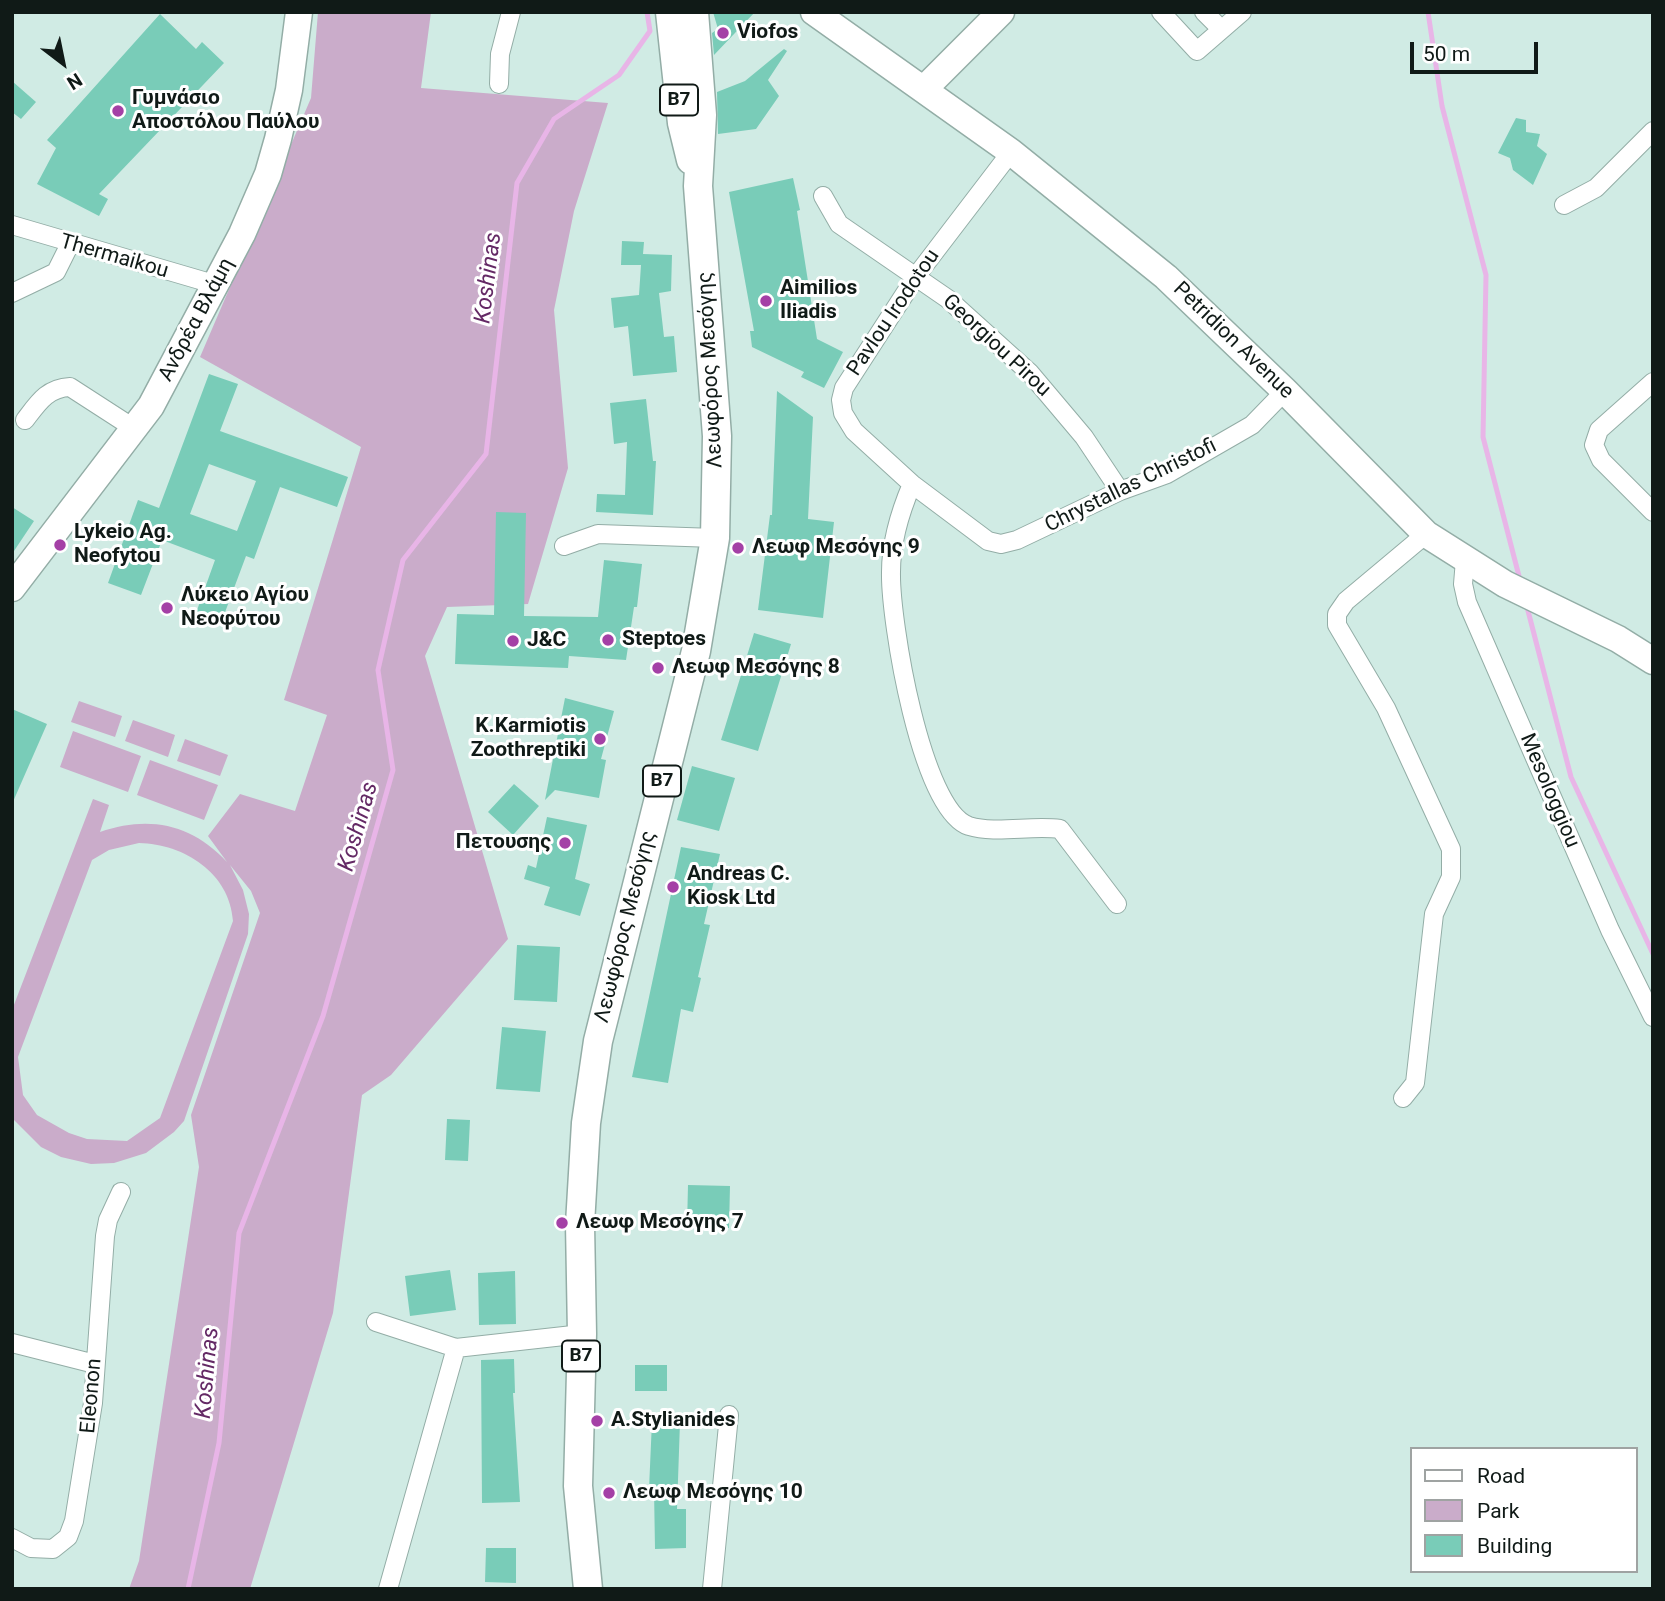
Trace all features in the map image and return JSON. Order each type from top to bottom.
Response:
[{"type":"main road","name":"Λεωφόρος Μεσόγης","points":[[588,1589],[578,1486],[582,1334],[582,1165],[598,1041],[696,651],[715,538],[717,436],[698,187],[682,123],[686,13]]},
{"type":"street","name":"Ανδρέα Βλάμη","points":[[12,588],[135,429],[169,376],[217,285],[268,174],[289,90],[299,12]]},
{"type":"street","points":[[499,84],[500,54],[511,12]]},
{"type":"street","name":"Petridion Avenue","points":[[814,12],[1011,152],[1166,277],[1285,391],[1426,534],[1472,564],[1569,613],[1653,661]]},
{"type":"street","points":[[925,89],[1001,12]]},
{"type":"street","points":[[1161,12],[1197,51],[1242,12]]},
{"type":"street","points":[[1204,12],[1221,29]]},
{"type":"street","points":[[1564,205],[1596,188],[1653,131]]},
{"type":"street","name":"Pavlou Irodotou","points":[[1002,544],[988,541],[912,484],[854,431],[847,422],[841,400],[844,388],[917,275],[1011,152]]},
{"type":"street","name":"Georgiou Pirou","points":[[823,195],[839,224],[917,275],[1030,373],[1084,438],[1120,491]]},
{"type":"street","name":"Thermaikou","points":[[12,225],[217,285]]},
{"type":"street","points":[[12,293],[57,272],[71,244]]},
{"type":"street","points":[[1653,382],[1599,430],[1594,444],[1601,460],[1653,512]]},
{"type":"street","points":[[24,420],[43,397],[60,388],[70,387],[135,429]]},
{"type":"street","name":"Chrystallas Christofi","points":[[1002,544],[1043,529],[1120,491],[1167,474],[1252,425],[1285,391]]},
{"type":"street","points":[[912,484],[894,534],[891,572],[900,656],[934,787],[949,812],[969,826],[1060,829],[1117,904]]},
{"type":"street","points":[[564,546],[598,534],[715,538]]},
{"type":"street","points":[[1403,1098],[1415,1083],[1434,914],[1451,877],[1451,849],[1386,708],[1337,625],[1337,614],[1346,601],[1426,534]]},
{"type":"street","name":"Mesologgiou","points":[[1472,564],[1463,584],[1467,602],[1609,930],[1653,1017]]},
{"type":"street","name":"Eleonon","points":[[12,1538],[31,1548],[46,1550],[61,1546],[68,1537],[86,1461],[107,1220],[121,1192]]},
{"type":"street","points":[[376,1322],[456,1348],[582,1334]]},
{"type":"street","points":[[12,1343],[95,1364]]},
{"type":"street","points":[[388,1589],[456,1348]]},
{"type":"street","points":[[712,1589],[729,1415]]},
{"type":"green space","points":[[318,12],[431,12],[421,88],[608,103],[574,211],[554,310],[568,468],[528,604],[447,607],[425,656],[508,939],[391,1075],[362,1095],[333,1313],[250,1589],[129,1589],[139,1561],[199,1167],[191,1115],[260,913],[251,891],[230,865],[243,890],[249,914],[248,934],[184,1121],[146,1153],[114,1163],[91,1164],[61,1157],[41,1147],[12,1118],[12,1010],[93,799],[109,805],[100,832],[136,824],[169,826],[199,839],[227,862],[208,836],[240,794],[295,811],[327,715],[284,700],[361,447],[200,357],[311,98]],"holes":[[[139,843],[156,845],[188,855],[214,875],[230,904],[233,921],[160,1118],[127,1141],[87,1139],[69,1133],[37,1115],[23,1095],[18,1057],[92,860],[109,850]]]},
{"type":"green space","points":[[79,701],[122,716],[115,737],[71,722]]},
{"type":"green space","points":[[133,720],[175,735],[168,757],[125,741]]},
{"type":"green space","points":[[73,731],[141,756],[128,792],[60,767]]},
{"type":"green space","points":[[185,739],[228,755],[220,776],[177,761]]},
{"type":"green space","points":[[150,760],[218,785],[204,820],[137,795]]},
{"type":"building","name":"Viofos","points":[[713,12],[755,12],[714,55],[712,33],[718,29]]},
{"type":"building","points":[[160,14],[196,49],[202,42],[224,63],[99,194],[108,199],[99,216],[37,184],[56,148],[47,140]]},
{"type":"building","points":[[784,49],[787,51],[768,80],[779,96],[756,129],[718,134],[717,92],[745,81]]},
{"type":"building","points":[[12,81],[36,102],[21,119],[12,112]]},
{"type":"building","points":[[1516,118],[1526,120],[1526,132],[1540,134],[1537,146],[1547,154],[1533,185],[1513,170],[1510,158],[1498,153]]},
{"type":"building","points":[[793,178],[800,210],[797,211],[817,339],[843,352],[824,388],[801,377],[804,372],[752,347],[750,331],[754,331],[729,192]]},
{"type":"building","points":[[622,241],[644,242],[643,254],[672,255],[671,291],[659,293],[664,337],[674,336],[677,372],[633,376],[628,326],[614,328],[611,298],[639,295],[641,265],[621,265]]},
{"type":"building","points":[[209,374],[238,384],[220,431],[348,477],[337,507],[280,487],[254,559],[246,556],[221,623],[196,613],[215,560],[162,540],[141,595],[108,583],[138,500],[159,508]],"holes":[[[209,464],[256,481],[237,531],[190,514]]]},
{"type":"building","points":[[777,391],[813,417],[808,519],[834,522],[823,618],[758,610],[772,515]]},
{"type":"building","points":[[646,399],[653,461],[656,461],[653,515],[596,512],[597,494],[625,495],[627,442],[614,444],[610,403]]},
{"type":"building","points":[[12,507],[34,521],[12,554]]},
{"type":"building","points":[[496,512],[526,513],[524,616],[598,617],[604,560],[642,564],[637,607],[634,607],[626,660],[569,656],[568,668],[455,664],[457,614],[494,615]]},
{"type":"building","points":[[754,633],[791,644],[758,751],[721,740]]},
{"type":"building","points":[[565,698],[614,711],[601,759],[606,760],[599,798],[555,790],[545,800]]},
{"type":"building","points":[[12,709],[47,724],[12,804]]},
{"type":"building","points":[[692,766],[735,778],[719,831],[677,820]]},
{"type":"building","points":[[514,784],[539,806],[513,835],[488,812]]},
{"type":"building","points":[[547,817],[587,825],[575,879],[590,884],[580,916],[544,905],[550,887],[524,879],[528,865],[536,868]]},
{"type":"building","points":[[681,847],[720,854],[704,924],[710,925],[698,977],[701,978],[693,1012],[681,1009],[668,1083],[632,1077]]},
{"type":"building","points":[[517,945],[560,947],[557,1002],[514,1000]]},
{"type":"building","points":[[502,1027],[546,1031],[540,1092],[496,1089]]},
{"type":"building","points":[[447,1119],[470,1120],[468,1161],[445,1160]]},
{"type":"building","points":[[688,1185],[730,1186],[729,1228],[687,1227]]},
{"type":"building","points":[[450,1270],[456,1310],[410,1316],[405,1276]]},
{"type":"building","points":[[515,1271],[516,1324],[479,1325],[478,1273]]},
{"type":"building","points":[[514,1359],[513,1393],[520,1502],[482,1503],[481,1360]]},
{"type":"building","points":[[635,1365],[667,1365],[667,1391],[635,1391]]},
{"type":"building","points":[[652,1421],[680,1422],[677,1509],[686,1509],[686,1548],[655,1549],[654,1489],[649,1489]]},
{"type":"building","points":[[486,1548],[516,1548],[516,1583],[485,1582]]},
{"type":"waterway","name":"Koshinas","points":[[188,1589],[219,1443],[239,1233],[323,1016],[393,770],[378,670],[403,560],[486,454],[517,183],[554,119],[619,75],[650,31],[647,12]]},
{"type":"waterway","points":[[1428,12],[1442,106],[1486,275],[1483,437],[1520,580]]},
{"type":"waterway","points":[[1526,603],[1571,777],[1653,954]]},
{"type":"place","name":"Viofos","points":[[723,33]]},
{"type":"place","name":"Γυμνάσιο Αποστόλου Παύλου","points":[[118,111]]},
{"type":"place","name":"Aimilios Iliadis","points":[[766,301]]},
{"type":"place","name":"Lykeio Ag. Neofytou","points":[[60,545]]},
{"type":"place","name":"Λεωφ Μεσόγης 9","points":[[738,548]]},
{"type":"place","name":"Λύκειο Αγίου Νεοφύτου","points":[[167,608]]},
{"type":"place","name":"Steptoes","points":[[608,640]]},
{"type":"place","name":"J&C","points":[[513,641]]},
{"type":"place","name":"Λεωφ Μεσόγης 8","points":[[658,668]]},
{"type":"place","name":"K.Karmiotis Zoothreptiki","points":[[600,739]]},
{"type":"place","name":"Πετουσης","points":[[565,843]]},
{"type":"place","name":"Andreas C. Kiosk Ltd","points":[[673,887]]},
{"type":"place","name":"Λεωφ Μεσόγης 7","points":[[562,1223]]},
{"type":"place","name":"A.Stylianides","points":[[597,1421]]},
{"type":"place","name":"Λεωφ Μεσόγης 10","points":[[609,1493]]}]
